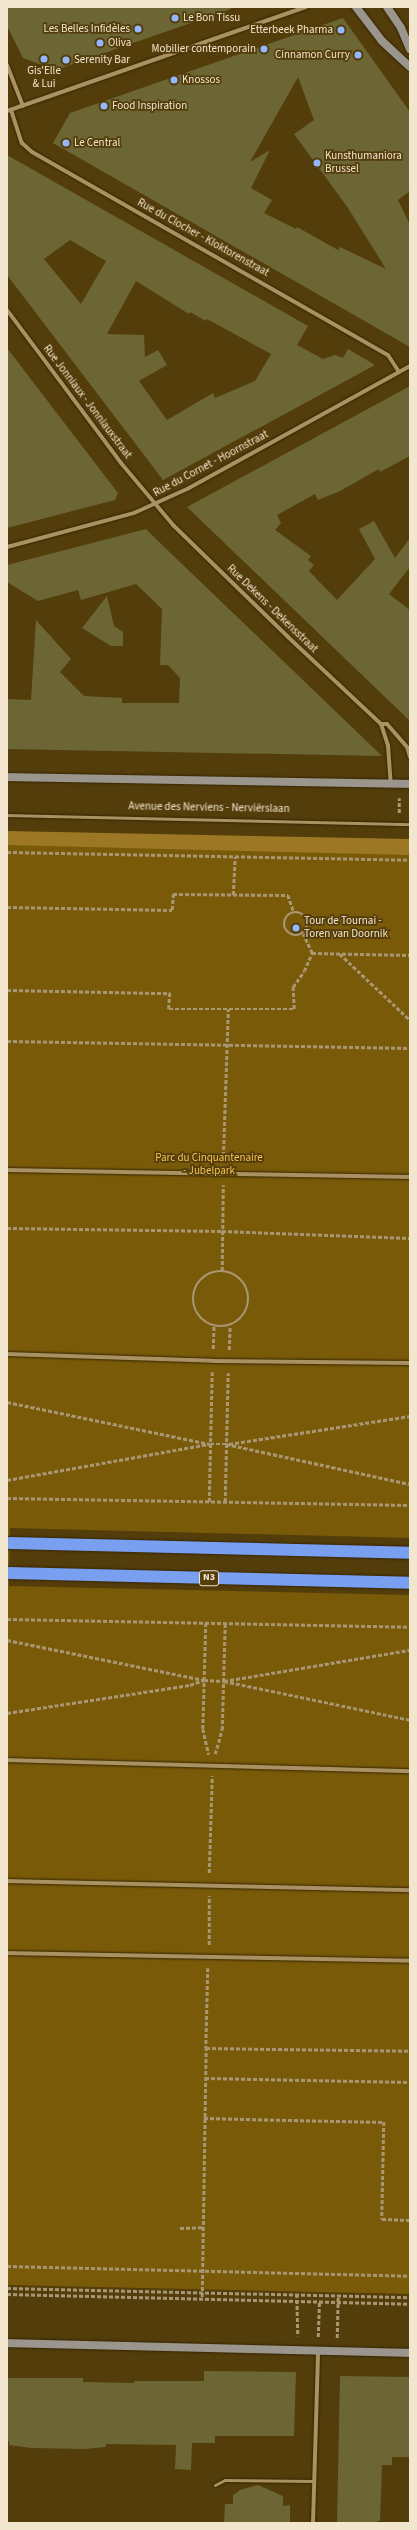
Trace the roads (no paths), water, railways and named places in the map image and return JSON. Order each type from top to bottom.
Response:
[{"type":"highway","points":[[10,1543],[410,1553]]},
{"type":"highway","name":"N3","points":[[9,1573],[410,1583]]},
{"type":"street","points":[[9,111],[306,7]]},
{"type":"street","points":[[356,7],[382,40],[410,66]]},
{"type":"street","points":[[386,7],[401,28],[410,49]]},
{"type":"street","points":[[7,66],[23,106]]},
{"type":"street","name":"Rue du Clocher - Kloktorenstraat","points":[[9,111],[22,143],[32,152],[388,355],[399,372]]},
{"type":"street","name":"Rue Jonniaux - Jonniauxstraat","points":[[7,310],[121,463],[155,504]]},
{"type":"street","name":"Rue du Cornet - Hoornstraat","points":[[7,547],[123,517],[155,504],[189,488],[410,366]]},
{"type":"street","name":"Rue Dekens - Dekensstraat","points":[[155,504],[173,525],[288,637],[381,724],[388,745],[391,784]]},
{"type":"street","name":"Rue Dekens - Dekensstraat","points":[[381,724],[387,724],[407,747],[410,757]]},
{"type":"street","points":[[7,777],[410,784]]},
{"type":"street","points":[[7,1170],[410,1177]]},
{"type":"street","points":[[7,1354],[213,1361],[410,1362]]},
{"type":"street","points":[[7,1760],[410,1770]]},
{"type":"street","points":[[7,1882],[410,1890]]},
{"type":"street","points":[[7,1953],[410,1962]]},
{"type":"street","points":[[7,2344],[410,2353]]},
{"type":"street","points":[[313,2523],[318,2351]]},
{"type":"lane","name":"Avenue des Nerviens - Nerviërslaan","points":[[7,815],[410,824]]},
{"type":"lane","points":[[215,2485],[225,2480],[314,2481]]},
{"type":"place","name":"Le Bon Tissu","points":[[175,18]]},
{"type":"place","name":"Les Belles Infidèles","points":[[138,29]]},
{"type":"place","name":"Etterbeek Pharma","points":[[341,30]]},
{"type":"place","name":"Oliva","points":[[100,43]]},
{"type":"place","name":"Mobilier contemporain","points":[[264,49]]},
{"type":"place","name":"Cinnamon Curry","points":[[358,55]]},
{"type":"place","name":"Gis'Elle & Lui","points":[[44,59]]},
{"type":"place","name":"Serenity Bar","points":[[66,60]]},
{"type":"place","name":"Knossos","points":[[174,80]]},
{"type":"place","name":"Food Inspiration","points":[[104,106]]},
{"type":"place","name":"Le Central","points":[[66,143]]},
{"type":"place","name":"Kunsthumaniora Brussel","points":[[317,163]]},
{"type":"place","name":"Tour de Tournai - Toren van Doornik","points":[[296,928]]},
{"type":"park label","name":"Parc du Cinquantenaire - Jubelpark","points":[[209,1165]]}]
